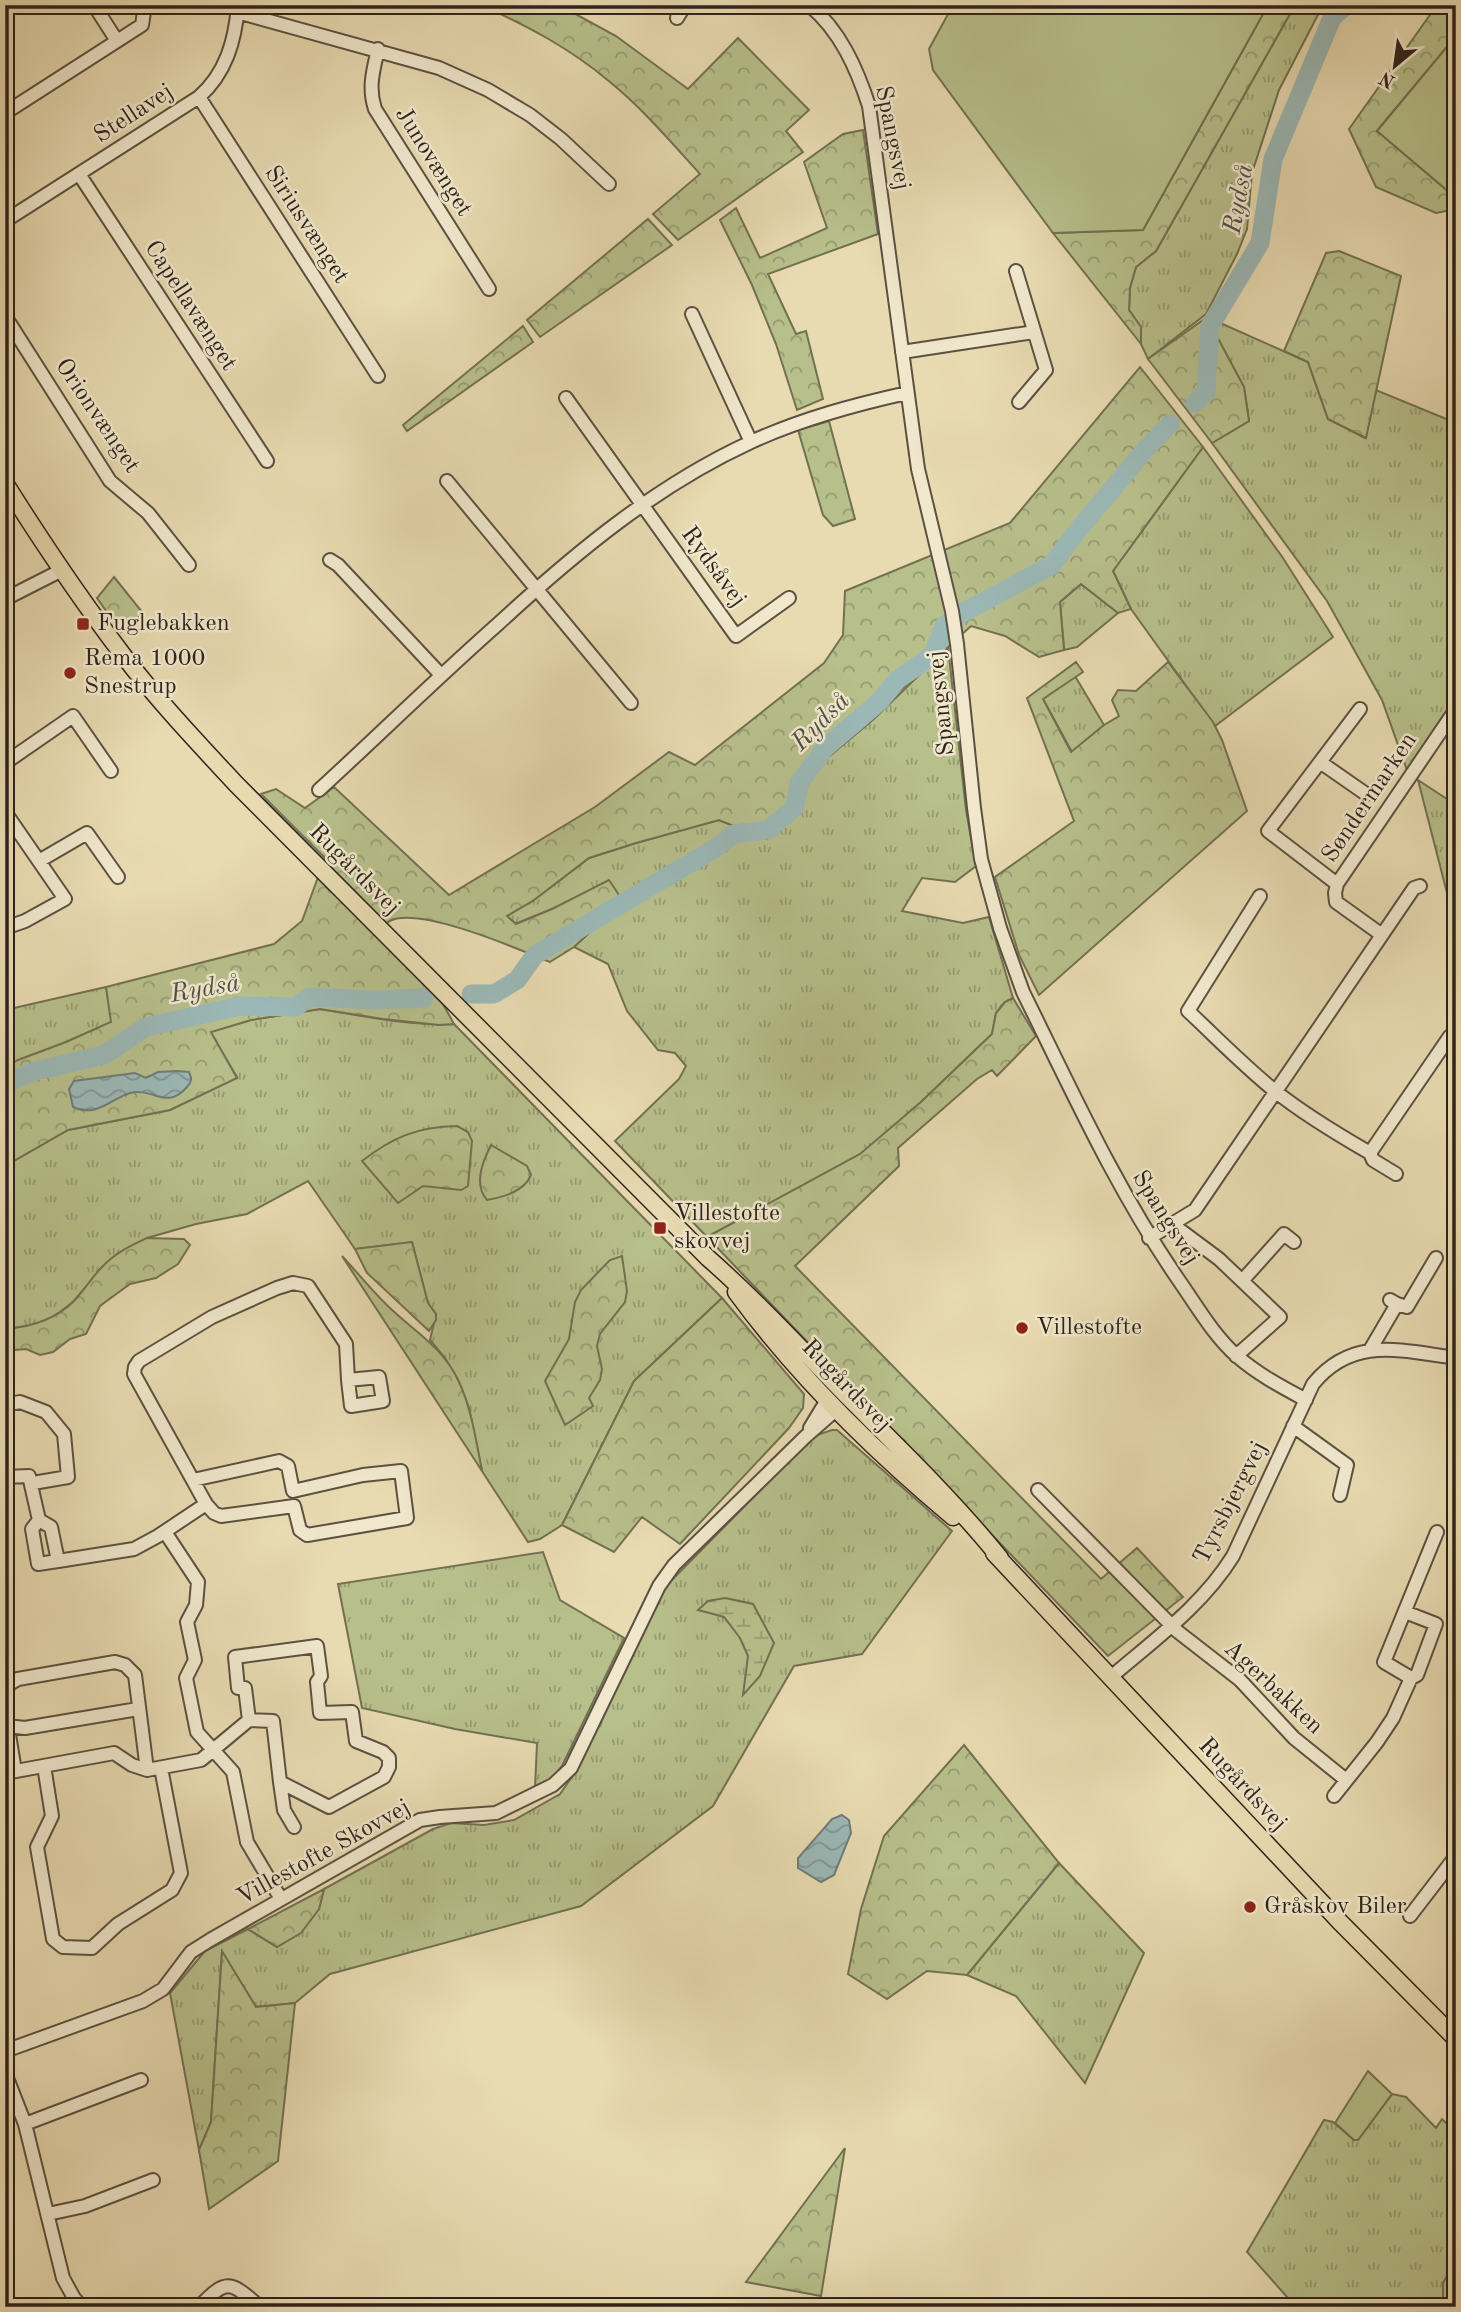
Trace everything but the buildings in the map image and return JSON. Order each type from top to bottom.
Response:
[{"type":"main road","name":"Rugårdsvej","points":[[5,483],[123,656],[176,720],[236,784],[708,1258],[770,1338],[874,1435],[906,1456],[971,1522],[1000,1558],[1339,1922],[1456,2039]]},
{"type":"main road","name":"Rugårdsvej","points":[[839,1400],[902,1474],[1000,1558]]},
{"type":"street","points":[[94,5],[117,41]]},
{"type":"street","points":[[5,113],[142,25],[145,5]]},
{"type":"street","points":[[677,18],[685,5]]},
{"type":"street","name":"Spangsvej","points":[[809,5],[845,48],[868,103],[918,468],[952,611],[981,859],[1000,928],[1023,992],[1115,1179],[1149,1238],[1211,1327],[1236,1356],[1264,1378],[1306,1400]]},
{"type":"street","points":[[238,9],[439,68],[488,90],[530,115],[561,139],[609,184]]},
{"type":"street","name":"Stellavej","points":[[5,220],[199,97],[222,71],[229,55],[238,9]]},
{"type":"street","name":"Junovænget","points":[[377,50],[370,82],[370,97],[374,109],[489,289]]},
{"type":"street","name":"Siriusvænget","points":[[199,97],[377,376]]},
{"type":"street","name":"Capellavænget","points":[[79,174],[267,460]]},
{"type":"street","points":[[1016,271],[1046,370],[1019,401]]},
{"type":"street","points":[[692,314],[751,442]]},
{"type":"street","name":"Orionvænget","points":[[5,316],[110,481],[148,513],[188,565]]},
{"type":"street","points":[[902,352],[1034,332]]},
{"type":"street","points":[[319,790],[535,589],[583,548],[642,505],[693,472],[751,442],[821,414],[907,393]]},
{"type":"street","name":"Rydsåvej","points":[[566,398],[736,636],[789,598]]},
{"type":"street","points":[[447,481],[631,703]]},
{"type":"street","points":[[330,560],[338,565],[441,675]]},
{"type":"street","points":[[5,599],[62,570]]},
{"type":"street","points":[[1337,884],[1268,831],[1360,709]]},
{"type":"street","name":"Søndermarken","points":[[1382,935],[1336,902],[1337,884],[1456,709]]},
{"type":"street","points":[[5,763],[73,716],[111,771]]},
{"type":"street","points":[[1321,762],[1366,794]]},
{"type":"street","points":[[5,812],[65,899],[25,921],[5,928]]},
{"type":"street","points":[[39,861],[87,833],[118,877]]},
{"type":"street","points":[[1149,1238],[1195,1210],[1414,888],[1420,886]]},
{"type":"street","points":[[1260,896],[1188,1010],[1276,1091],[1323,1126],[1370,1153],[1373,1160],[1396,1174]]},
{"type":"street","points":[[1370,1153],[1450,1036]]},
{"type":"street","name":"Spangsvej","points":[[1172,1224],[1219,1259],[1280,1317],[1236,1356]]},
{"type":"street","points":[[1242,1281],[1284,1234],[1294,1242]]},
{"type":"street","points":[[1370,1350],[1394,1302],[1407,1307],[1436,1258]]},
{"type":"street","points":[[193,1480],[279,1461],[288,1466],[293,1492],[363,1475],[401,1471],[407,1518],[307,1535],[300,1531],[294,1506],[221,1516],[214,1513],[206,1504],[134,1374],[139,1361],[212,1317],[277,1288],[300,1283],[308,1286],[346,1344],[348,1380]]},
{"type":"street","name":"Tyrsbjergvej","points":[[1111,1677],[1208,1591],[1233,1556],[1313,1384],[1323,1371],[1337,1361],[1370,1350],[1456,1358]]},
{"type":"street","name":"Villestofte Skovvej","points":[[5,2051],[143,2001],[163,1989],[191,1952],[420,1820],[496,1813],[553,1786],[571,1768],[659,1586],[674,1565],[805,1437],[839,1400]]},
{"type":"street","points":[[5,1405],[20,1402],[46,1412],[64,1434],[68,1477],[33,1483]]},
{"type":"street","name":"Tyrsbjergvej","points":[[1293,1426],[1347,1465],[1340,1495]]},
{"type":"street","points":[[5,1477],[29,1476],[33,1483],[39,1520],[32,1530],[38,1564],[134,1549],[206,1504]]},
{"type":"street","points":[[1038,1490],[1172,1625]]},
{"type":"street","points":[[39,1520],[51,1527],[58,1561]]},
{"type":"street","points":[[165,1532],[198,1582],[196,1605],[187,1622],[195,1660],[186,1678],[197,1732],[233,1772],[247,1842],[281,1899]]},
{"type":"street","points":[[1411,1678],[1384,1662],[1437,1532]]},
{"type":"street","points":[[1334,1796],[1377,1742],[1393,1718],[1411,1678],[1417,1675],[1436,1624],[1405,1612]]},
{"type":"street","name":"Agerbakken","points":[[1172,1625],[1240,1680],[1294,1738],[1346,1780]]},
{"type":"street","points":[[249,1720],[245,1688],[238,1688],[234,1657],[317,1646],[321,1676],[317,1682],[320,1713],[352,1712],[356,1741],[383,1752],[389,1758],[389,1767],[384,1777],[329,1807],[281,1782]]},
{"type":"street","points":[[5,1691],[18,1679],[115,1662],[125,1665],[135,1675],[147,1770]]},
{"type":"street","points":[[8,1726],[25,1728],[138,1709]]},
{"type":"street","points":[[5,1710],[10,1772],[114,1753],[132,1765],[147,1770],[162,1768],[201,1760],[249,1720],[273,1721],[284,1810],[294,1827]]},
{"type":"street","points":[[44,1766],[52,1816],[37,1847],[53,1939],[70,1949],[92,1948],[118,1924],[172,1890],[181,1873],[162,1768]]},
{"type":"street","points":[[1410,1916],[1456,1856]]},
{"type":"street","points":[[5,2073],[24,2124],[63,2278],[82,2307]]},
{"type":"street","points":[[24,2124],[141,2080]]},
{"type":"street","points":[[48,2214],[85,2206],[153,2180]]},
{"type":"street","points":[[199,2307],[219,2287],[227,2285],[234,2286],[260,2307]]},
{"type":"green space","points":[[481,5],[559,5],[616,36],[688,89],[738,38],[809,110],[786,131],[803,152],[678,240],[653,214],[700,174],[622,92],[595,70],[548,39]]},
{"type":"green space","points":[[953,5],[1268,5],[1143,230],[1053,233],[933,70],[929,49]]},
{"type":"green space","points":[[1268,5],[1295,5],[1156,251],[1136,267],[1130,288],[1129,310],[1141,327],[1141,344],[1053,233],[1143,230]]},
{"type":"green space","points":[[1295,5],[1323,5],[1279,90],[1252,173],[1247,229],[1237,254],[1206,314],[1148,359],[1141,344],[1141,327],[1129,310],[1130,288],[1136,267],[1156,251]]},
{"type":"green space","points":[[1437,5],[1456,5],[1456,36],[1377,131],[1456,198],[1456,209],[1436,213],[1376,187],[1349,129]]},
{"type":"green space","points":[[1456,36],[1456,198],[1377,131]]},
{"type":"green space","points":[[863,130],[878,234],[768,274],[796,334],[806,331],[823,399],[797,410],[776,344],[752,285],[720,220],[736,208],[760,258],[827,228],[804,162],[843,134]]},
{"type":"green space","points":[[648,219],[672,245],[540,337],[527,320]]},
{"type":"green space","points":[[1339,251],[1401,276],[1366,438],[1328,419],[1308,362],[1284,351],[1326,253]]},
{"type":"green space","points":[[1203,320],[1214,331],[1244,387],[1249,421],[1212,443],[1148,359]]},
{"type":"green space","points":[[1218,322],[1308,362],[1328,419],[1365,438],[1376,390],[1456,423],[1456,702],[1408,773],[1382,700],[1327,601],[1212,443],[1249,421],[1244,387],[1214,331]]},
{"type":"green space","points":[[523,326],[533,342],[407,431],[403,425]]},
{"type":"green space","points":[[1140,367],[1203,447],[1113,571],[1131,609],[1118,613],[1081,584],[1060,602],[1064,650],[1039,657],[1005,636],[971,626],[812,771],[766,839],[719,820],[589,858],[534,900],[507,916],[516,924],[609,880],[623,901],[574,947],[550,962],[448,925],[407,918],[387,922],[375,934],[443,1004],[454,1024],[383,1019],[320,1009],[251,1020],[211,1032],[237,1078],[170,1110],[68,1130],[5,1166],[5,1068],[18,1060],[111,1022],[106,987],[274,944],[302,921],[325,858],[261,794],[276,789],[305,808],[334,787],[449,895],[595,807],[669,752],[695,765],[824,663],[843,635],[845,591],[1010,523]]},
{"type":"green space","points":[[829,421],[855,519],[833,526],[823,515],[798,430]]},
{"type":"green space","points":[[1203,447],[1283,558],[1333,637],[1215,726],[1131,609],[1113,571]]},
{"type":"green space","points":[[114,577],[143,613],[121,632],[97,598]]},
{"type":"green space","points":[[1081,584],[1118,613],[1077,647],[1064,650],[1060,602]]},
{"type":"green space","points":[[948,647],[966,810],[976,866],[955,882],[922,878],[902,911],[963,923],[989,917],[1013,998],[1005,1002],[996,1013],[992,1034],[921,1102],[860,1155],[707,1237],[615,1141],[679,1079],[686,1066],[675,1053],[658,1050],[627,1011],[608,964],[574,947],[623,901],[552,909],[515,924],[507,916],[534,900],[589,858],[636,843],[719,820],[767,839],[812,771],[875,718]]},
{"type":"green space","points":[[1076,662],[1083,672],[1043,699],[1071,752],[1119,716],[1112,700],[1118,690],[1136,691],[1168,662],[1213,722],[1247,811],[1039,995],[1019,955],[995,877],[1074,821],[1027,698]]},
{"type":"green space","points":[[1075,676],[1104,725],[1072,752],[1043,699]]},
{"type":"green space","points":[[1418,780],[1456,805],[1456,928]]},
{"type":"green space","points":[[106,987],[112,1022],[5,1069],[5,1010]]},
{"type":"green space","points":[[1013,998],[1036,1036],[997,1076],[992,1070],[977,1079],[898,1148],[899,1166],[795,1266],[1101,1579],[1137,1548],[1183,1597],[1108,1656],[707,1237],[860,1154],[921,1102],[992,1034],[996,1013],[1005,1002]]},
{"type":"green space","points":[[320,1009],[403,1022],[454,1024],[722,1298],[634,1381],[562,1525],[540,1539],[528,1542],[482,1471],[469,1408],[458,1380],[430,1340],[436,1314],[428,1304],[412,1242],[355,1249],[308,1181],[247,1214],[196,1224],[147,1238],[102,1267],[74,1301],[55,1316],[35,1325],[5,1329],[5,1166],[68,1130],[170,1110],[237,1077],[210,1032],[251,1020]]},
{"type":"green space","points":[[457,1126],[468,1132],[472,1141],[468,1186],[461,1190],[423,1186],[398,1203],[362,1161],[406,1135]]},
{"type":"green space","points":[[491,1145],[527,1166],[531,1175],[518,1190],[487,1200],[480,1180]]},
{"type":"green space","points":[[147,1238],[184,1239],[190,1245],[178,1264],[156,1278],[130,1284],[100,1306],[86,1334],[70,1339],[53,1352],[40,1355],[26,1349],[5,1351],[5,1329],[51,1318],[67,1308],[107,1262]]},
{"type":"green space","points":[[412,1242],[428,1303],[436,1314],[436,1320],[429,1331],[367,1273],[355,1249]]},
{"type":"green space","points":[[342,1256],[384,1302],[437,1350],[453,1370],[467,1404],[482,1471]]},
{"type":"green space","points":[[622,1256],[627,1291],[625,1302],[600,1334],[597,1346],[602,1369],[600,1380],[589,1398],[593,1406],[565,1425],[545,1381],[569,1339],[575,1302],[581,1290],[610,1260]]},
{"type":"green space","points":[[722,1298],[804,1394],[803,1408],[789,1428],[680,1544],[642,1517],[614,1552],[562,1525],[634,1381]]},
{"type":"green space","points":[[837,1430],[952,1531],[862,1654],[794,1666],[713,1806],[581,1906],[330,1974],[295,2003],[256,2007],[222,1953],[211,2122],[199,2150],[170,1993],[205,1951],[248,1929],[277,1947],[319,1909],[324,1889],[433,1829],[451,1823],[484,1825],[514,1820],[560,1794],[576,1771],[663,1589],[814,1436]]},
{"type":"green space","points":[[543,1552],[560,1600],[624,1638],[562,1766],[549,1782],[535,1788],[537,1743],[455,1729],[362,1708],[338,1584]]},
{"type":"green space","points":[[725,1598],[753,1604],[774,1643],[760,1676],[743,1695],[748,1656],[740,1638],[724,1617],[698,1610],[708,1601]]},
{"type":"green space","points":[[964,1745],[1059,1863],[967,1975],[927,1971],[887,1999],[848,1974],[861,1909],[884,1836]]},
{"type":"green space","points":[[1059,1863],[1144,1953],[1085,2083],[1016,1996],[967,1975]]},
{"type":"green space","points":[[324,1889],[319,1909],[301,1933],[277,1947],[248,1929]]},
{"type":"green space","points":[[222,1951],[256,2007],[295,2003],[278,2161],[209,2209],[199,2150],[211,2122]]},
{"type":"green space","points":[[1368,2071],[1392,2094],[1358,2140],[1354,2140],[1335,2123]]},
{"type":"green space","points":[[1392,2094],[1406,2097],[1436,2128],[1442,2119],[1456,2133],[1456,2261],[1443,2283],[1443,2307],[1296,2307],[1247,2252],[1324,2120],[1333,2122],[1354,2140],[1358,2140]]},
{"type":"green space","points":[[845,2148],[821,2296],[746,2282]]},
{"type":"green space","points":[[1456,2261],[1456,2286],[1443,2307],[1443,2283]]},
{"type":"water","points":[[158,1072],[189,1072],[191,1080],[180,1094],[173,1097],[138,1092],[96,1109],[81,1110],[73,1107],[69,1089],[74,1081],[135,1073],[146,1078]]},
{"type":"water","points":[[842,1815],[849,1820],[851,1833],[834,1875],[821,1882],[798,1868],[798,1858],[832,1819]]},
{"type":"waterway","name":"Rydså","points":[[1195,403],[1206,392],[1210,326],[1260,243],[1273,159],[1332,18],[1346,5]]},
{"type":"waterway","name":"Rydså","points":[[471,994],[494,994],[517,980],[535,955],[714,849],[734,834],[768,830],[794,808],[800,782],[825,748],[880,701],[897,680],[933,655],[944,626],[964,612],[1052,565],[1144,451],[1170,424]]},
{"type":"waterway","name":"Rydså","points":[[5,1084],[35,1071],[104,1055],[146,1027],[240,1006],[296,1007],[309,997],[375,1000],[424,998]]},
{"type":"place","name":"Fuglebakken","points":[[83,624]]},
{"type":"place","name":"Rema 1000 Snestrup","points":[[70,673]]},
{"type":"place","name":"Villestofte skovvej","points":[[660,1228]]},
{"type":"place","name":"Villestofte","points":[[1022,1328]]},
{"type":"place","name":"Gråskov Biler","points":[[1250,1907]]}]
